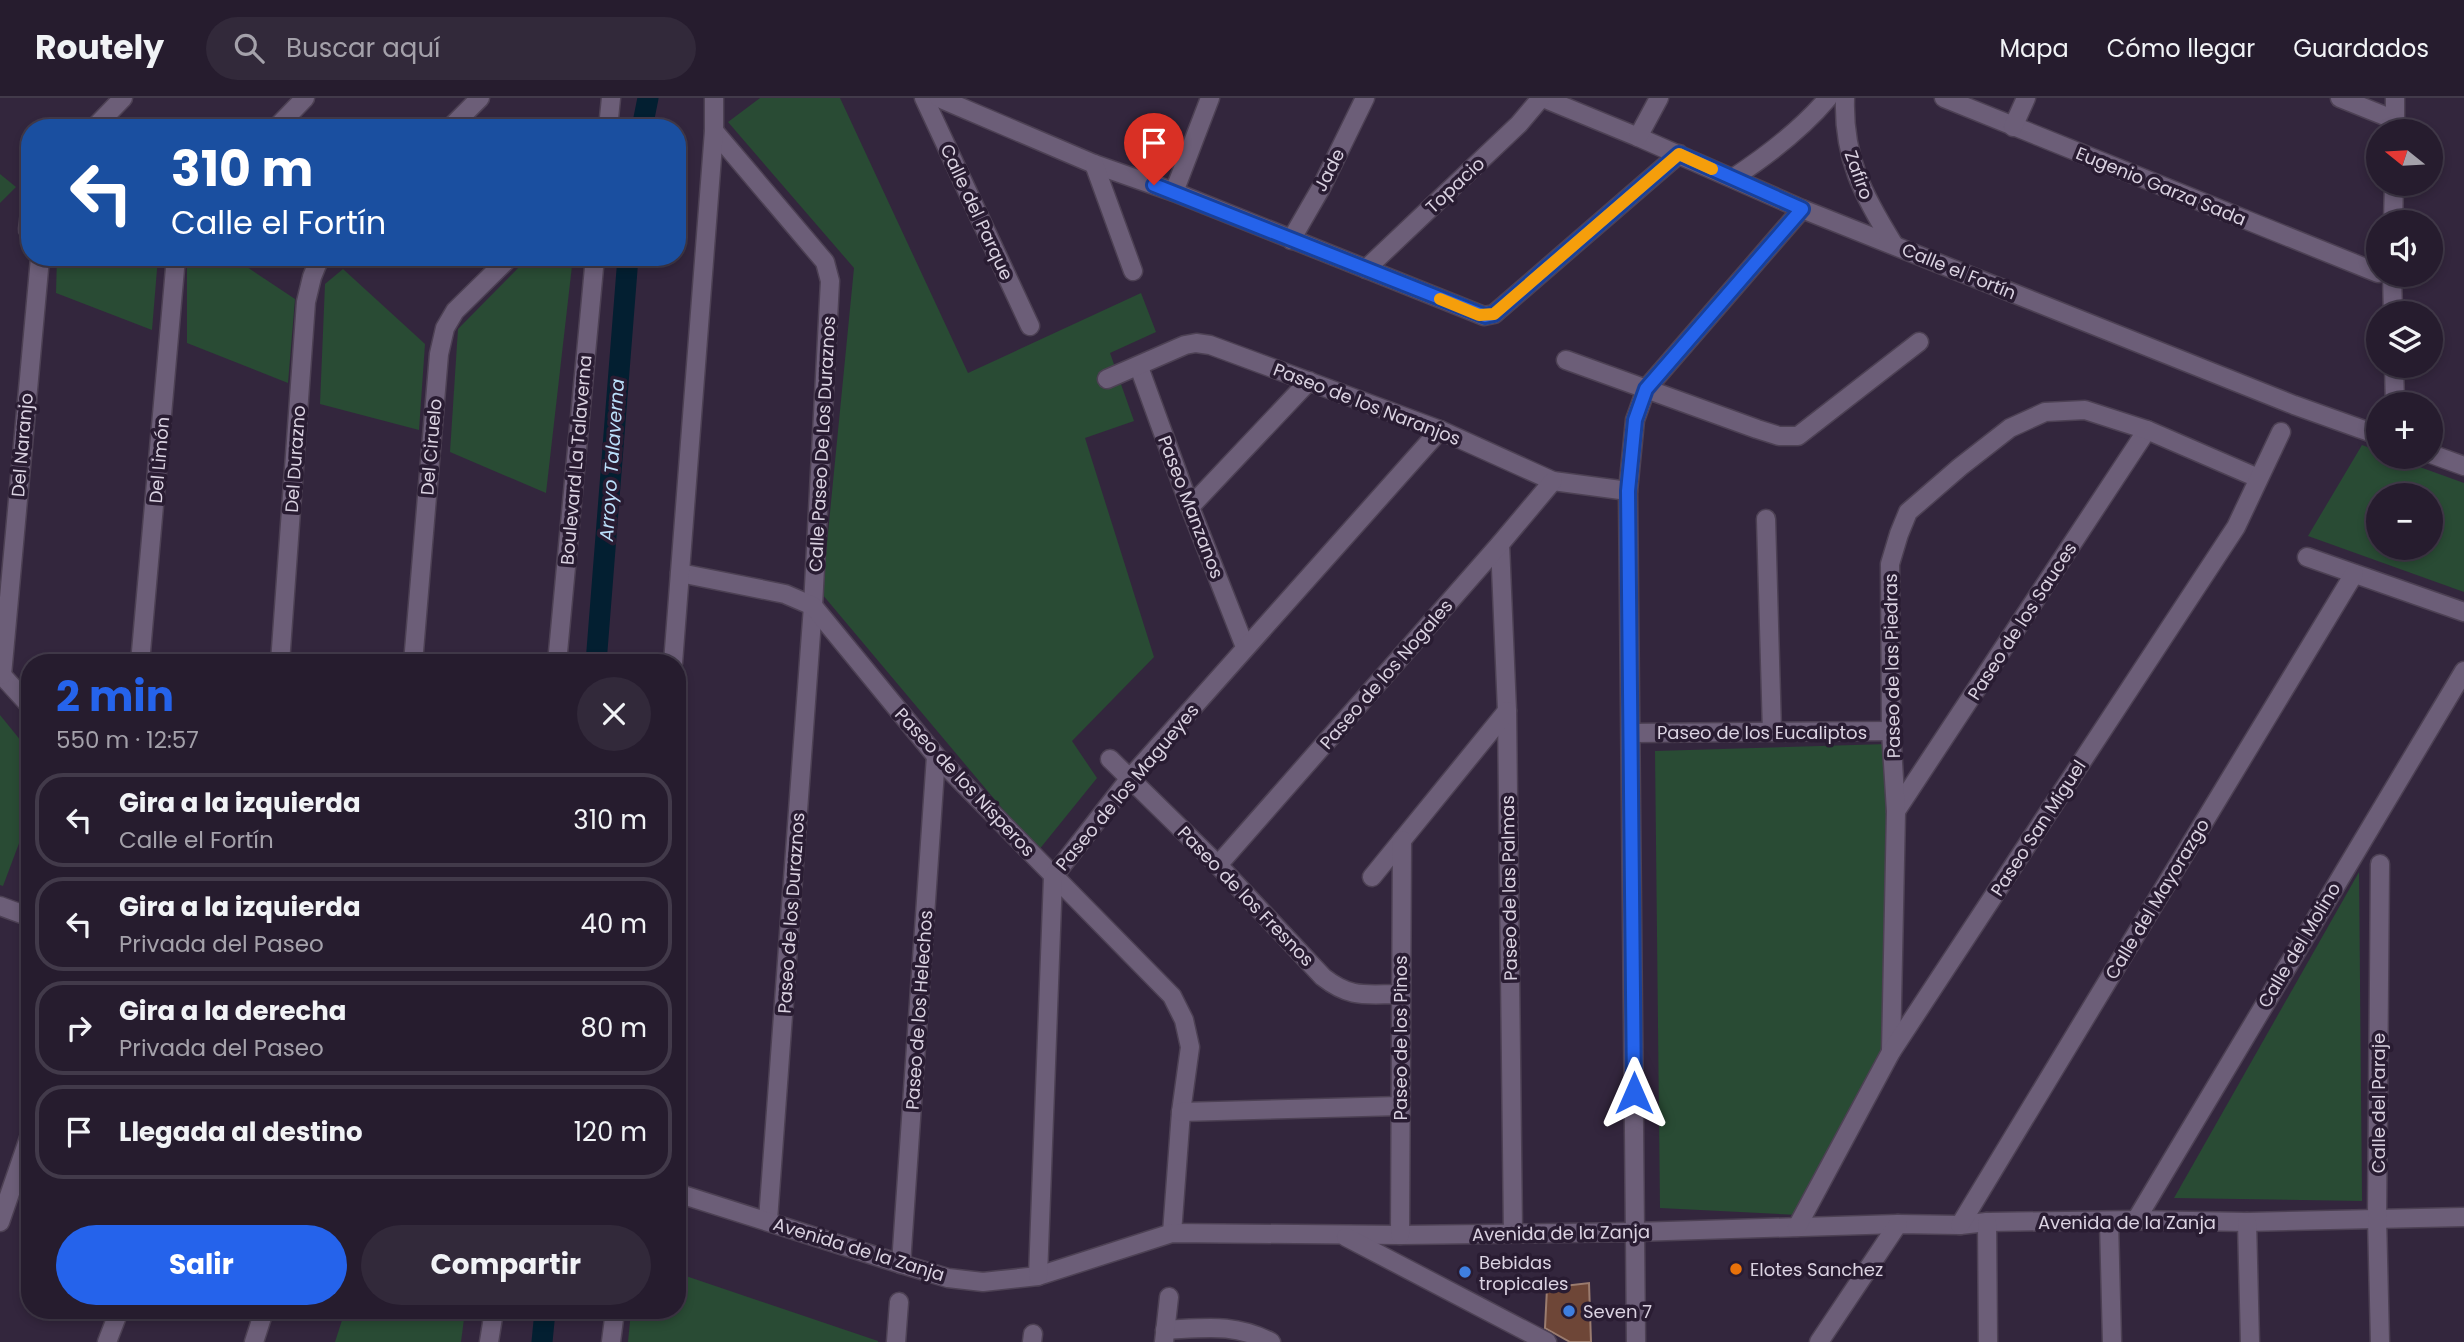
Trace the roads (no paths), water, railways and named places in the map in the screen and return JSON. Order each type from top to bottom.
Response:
[{"type":"street","points":[[103,119],[123,98]]},
{"type":"street","points":[[285,119],[305,98]]},
{"type":"street","points":[[459,119],[480,98]]},
{"type":"street","points":[[609,119],[611,98]]},
{"type":"street","name":"Calle del Parque","points":[[924,98],[1030,326]]},
{"type":"street","points":[[939,98],[1094,164],[1174,192],[1479,315],[1494,314],[1679,154]]},
{"type":"street","points":[[1174,192],[1210,98]]},
{"type":"street","name":"Jade","points":[[1291,240],[1321,188],[1365,98]]},
{"type":"street","name":"Calle el Fortín","points":[[1542,98],[1679,154],[1802,209],[2294,405],[2366,431]]},
{"type":"street","name":"Topacio","points":[[1366,269],[1519,124],[1542,98]]},
{"type":"street","points":[[1638,137],[1659,98]]},
{"type":"street","points":[[1733,178],[1775,150],[1813,116],[1828,98]]},
{"type":"street","name":"Zafiro","points":[[1845,98],[1844,122],[1849,154],[1868,203],[1894,245]]},
{"type":"street","name":"Eugenio Garza Sada","points":[[1944,98],[2366,267]]},
{"type":"street","points":[[2013,127],[2026,98]]},
{"type":"street","points":[[2340,98],[2383,119]]},
{"type":"street","points":[[2395,98],[2395,119]]},
{"type":"street","points":[[674,654],[717,100]]},
{"type":"street","name":"Calle Paseo De Los Duraznos","points":[[714,131],[825,262],[830,281],[813,606]]},
{"type":"street","points":[[1094,164],[1133,271]]},
{"type":"street","points":[[1636,1342],[1628,491],[1635,420],[1646,389],[1802,209]]},
{"type":"street","name":"Del Naranjo","points":[[1,674],[39,266]]},
{"type":"street","name":"Del Limón","points":[[141,654],[175,266]]},
{"type":"street","name":"Del Durazno","points":[[281,654],[306,302],[316,266]]},
{"type":"street","name":"Del Ciruelo","points":[[415,654],[439,354],[445,328],[455,311],[501,266]]},
{"type":"street","name":"Boulevard La Talaverna","points":[[558,654],[594,266]]},
{"type":"street","points":[[1566,360],[1779,436],[1798,436],[1919,342]]},
{"type":"street","name":"Paseo de los Naranjos","points":[[1107,379],[1196,343],[1210,345],[1440,430],[1553,481],[1628,491]]},
{"type":"street","name":"Paseo Manzanos","points":[[1139,367],[1245,648]]},
{"type":"street","points":[[1190,507],[1309,381]]},
{"type":"street","name":"Paseo de las Piedras","points":[[1891,1052],[1896,811],[1891,731],[1891,564],[1908,512],[2010,428],[2045,412],[2085,410],[2147,430],[2258,478]]},
{"type":"street","name":"Paseo de los Magueyes","points":[[1038,1276],[1053,877],[1130,778],[1440,430]]},
{"type":"street","name":"Paseo de los Sauces","points":[[1896,811],[2147,430]]},
{"type":"street","name":"Paseo San Miguel","points":[[1797,1227],[1891,1052],[2236,527],[2281,432]]},
{"type":"street","points":[[2443,458],[2464,466]]},
{"type":"street","name":"Paseo de los Nogales","points":[[1218,865],[1553,481]]},
{"type":"street","points":[[1766,519],[1772,733]]},
{"type":"street","name":"Paseo de las Palmas","points":[[1500,544],[1507,711],[1513,1233]]},
{"type":"street","points":[[2306,557],[2464,612]]},
{"type":"street","name":"Paseo de los Nísperos","points":[[680,573],[785,594],[813,606],[936,756],[1172,996],[1184,1020],[1190,1047],[1181,1112],[1172,1233]]},
{"type":"street","name":"Calle del Mayorazgo","points":[[1961,1225],[2354,574]]},
{"type":"street","name":"Paseo de los Duraznos","points":[[768,1220],[813,606]]},
{"type":"street","name":"Calle del Molino","points":[[2136,1220],[2464,671]]},
{"type":"street","points":[[1,674],[21,696]]},
{"type":"street","points":[[1371,877],[1507,711]]},
{"type":"street","name":"Paseo de los Eucaliptos","points":[[1632,733],[1891,731]]},
{"type":"street","name":"Paseo de los Helechos","points":[[901,1264],[936,756]]},
{"type":"street","name":"Paseo de los Fresnos","points":[[1110,759],[1218,865],[1323,977],[1339,989],[1352,993],[1400,994]]},
{"type":"street","name":"Paseo de los Pinos","points":[[1400,1235],[1402,840]]},
{"type":"street","name":"Calle del Paraje","points":[[2380,864],[2377,1218],[2380,1342]]},
{"type":"street","points":[[0,906],[21,914]]},
{"type":"street","points":[[1181,1112],[1400,1106]]},
{"type":"street","points":[[0,1222],[21,1161]]},
{"type":"street","name":"Avenida de la Zanja","points":[[686,1196],[948,1278],[983,1282],[1038,1276],[1172,1233],[1343,1236],[1635,1232],[1898,1224],[1961,1225],[1987,1222],[2247,1222],[2464,1217]]},
{"type":"street","points":[[1987,1222],[1988,1342]]},
{"type":"street","points":[[2109,1222],[2112,1342]]},
{"type":"street","points":[[2247,1222],[2250,1342]]},
{"type":"street","points":[[1819,1342],[1831,1334],[1898,1224]]},
{"type":"street","points":[[1343,1236],[1547,1342]]},
{"type":"street","points":[[1169,1297],[1165,1336],[1229,1327],[1255,1334],[1271,1342]]},
{"type":"street","points":[[895,1342],[899,1302]]},
{"type":"street","points":[[107,1342],[116,1319]]},
{"type":"street","points":[[254,1342],[261,1319]]},
{"type":"street","points":[[489,1342],[493,1319]]},
{"type":"street","points":[[611,1342],[614,1319]]},
{"type":"waterway","name":"Arroyo Talaverna","points":[[644,119],[648,98]]},
{"type":"waterway","name":"Arroyo Talaverna","points":[[597,654],[627,266]]},
{"type":"waterway","name":"Arroyo Talaverna","points":[[542,1342],[544,1319]]},
{"type":"place","name":"Elotes Sanchez","points":[[1736,1269]]},
{"type":"place","name":"Bebidas tropicales","points":[[1465,1272]]},
{"type":"place","name":"Seven 7","points":[[1569,1311]]}]
